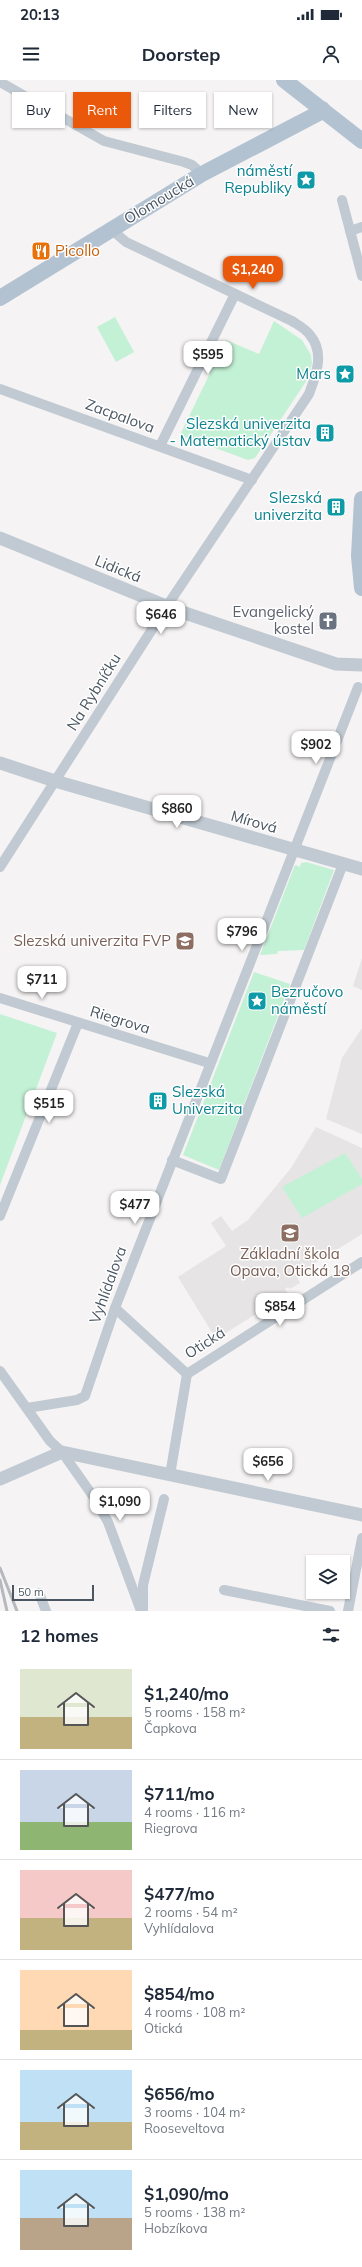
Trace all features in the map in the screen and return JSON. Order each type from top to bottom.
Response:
[{"type":"main road","points":[[284,80],[362,141]]},
{"type":"main road","name":"Olomoucká","points":[[0,298],[202,174],[317,114],[322,109]]},
{"type":"main road","points":[[362,499],[359,556],[362,588]]},
{"type":"street","points":[[0,82],[104,141],[184,162],[192,165],[202,174]]},
{"type":"street","points":[[342,200],[362,276]]},
{"type":"street","points":[[350,230],[362,227]]},
{"type":"street","name":"Na Rybníčku","points":[[0,867],[167,606],[309,394],[318,368],[318,349],[310,334],[292,321],[126,242],[112,230]]},
{"type":"street","points":[[160,446],[236,294]]},
{"type":"street","name":"Zacpalova","points":[[0,389],[252,480]]},
{"type":"street","name":"Lidická","points":[[0,538],[167,606],[336,664],[362,665]]},
{"type":"street","points":[[209,1063],[295,850],[358,687]]},
{"type":"street","name":"Mírová","points":[[0,763],[55,781],[362,869]]},
{"type":"street","points":[[172,1160],[221,1179],[343,864]]},
{"type":"street","name":"Riegrova","points":[[0,998],[209,1063]]},
{"type":"street","points":[[0,1216],[78,1023]]},
{"type":"street","name":"Vyhlídalova","points":[[27,1408],[77,1400],[85,1396],[115,1308],[209,1063]]},
{"type":"street","name":"Otická","points":[[187,1374],[362,1262]]},
{"type":"street","points":[[115,1308],[187,1374],[170,1475]]},
{"type":"street","points":[[0,1371],[50,1441],[62,1452],[108,1522],[142,1611]]},
{"type":"street","points":[[0,1479],[62,1452],[362,1515]]},
{"type":"street","points":[[142,1611],[143,1585],[164,1499]]},
{"type":"street","points":[[348,1611],[362,1538]]},
{"type":"street","points":[[224,1590],[330,1611]]},
{"type":"street","points":[[38,1594],[46,1611]]},
{"type":"shaded area","points":[[362,958],[362,990],[353,986]]},
{"type":"shaded area","points":[[362,1028],[362,1134],[326,1119],[342,1058]]},
{"type":"shaded area","name":"Základní škola Opava, Otická 18","points":[[316,1127],[362,1148],[362,1234],[296,1275],[300,1283],[290,1289],[288,1287],[285,1289],[288,1294],[216,1339],[178,1277],[226,1246],[211,1223],[221,1216],[232,1231],[248,1220],[291,1168]]},
{"type":"green space","points":[[115,317],[134,352],[116,362],[97,327]]},
{"type":"green space","points":[[274,321],[302,340],[311,355],[312,364],[307,380],[255,458],[248,460],[180,435],[226,340],[259,354]]},
{"type":"green space","points":[[306,862],[334,870],[304,950],[278,951],[277,954],[260,955],[295,865],[300,867],[301,863]]},
{"type":"green space","points":[[254,972],[290,984],[219,1170],[183,1155]]},
{"type":"green space","points":[[0,1014],[57,1033],[0,1185]]},
{"type":"green space","points":[[345,1153],[362,1179],[362,1184],[302,1218],[282,1187]]},
{"type":"railway","points":[[0,1568],[17,1611]]},
{"type":"railway","points":[[0,1580],[7,1611]]},
{"type":"place","name":"náměstí Republiky","points":[[306,180]]},
{"type":"place","name":"Picollo","points":[[41,251]]},
{"type":"place","name":"Mars","points":[[345,374]]},
{"type":"place","name":"Slezská univerzita - Matematický ústav","points":[[325,433]]},
{"type":"place","name":"Slezská univerzita","points":[[336,507]]},
{"type":"place","name":"Evangelický kostel","points":[[328,621]]},
{"type":"place","name":"Slezská univerzita FVP","points":[[185,941]]},
{"type":"place","name":"Bezručovo náměstí","points":[[257,1001]]},
{"type":"place","name":"Slezská Univerzita","points":[[158,1101]]},
{"type":"place","name":"Základní škola Opava, Otická 18","points":[[290,1233]]}]
